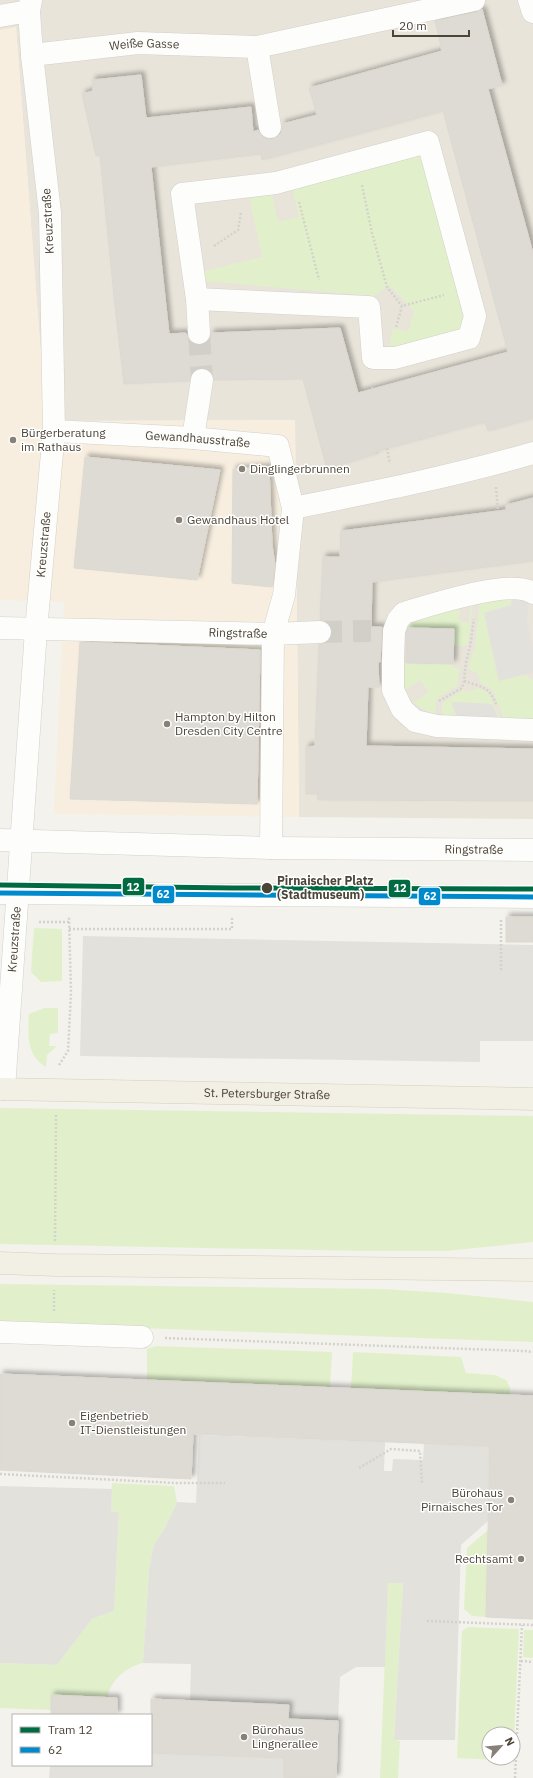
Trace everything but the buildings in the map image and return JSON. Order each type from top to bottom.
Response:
[{"type":"main road","name":"St. Petersburger Straße","points":[[2,1089],[533,1099]]},
{"type":"main road","points":[[0,1263],[55,1265],[533,1270]]},
{"type":"street","name":"Weiße Gasse","points":[[32,55],[138,43],[257,47],[474,0]]},
{"type":"street","points":[[529,0],[533,12]]},
{"type":"street","points":[[0,16],[30,5]]},
{"type":"street","name":"Kreuzstraße","points":[[2,1089],[16,922],[9,893],[22,840],[36,630],[54,431],[50,213],[32,55],[30,5]]},
{"type":"street","points":[[257,47],[270,127]]},
{"type":"street","points":[[197,299],[369,307],[373,358],[394,358],[469,338],[474,316],[428,142],[276,182],[182,194],[197,299],[199,333]]},
{"type":"street","points":[[193,438],[202,380]]},
{"type":"street","name":"Gewandhausstraße","points":[[54,431],[193,438],[278,446],[293,508],[284,596],[273,634]]},
{"type":"street","points":[[293,508],[395,488],[480,468],[533,453]]},
{"type":"street","points":[[525,592],[495,590],[404,613],[398,620],[394,631],[393,690],[402,709],[416,721],[437,726],[533,730]]},
{"type":"street","name":"Ringstraße","points":[[0,628],[36,630],[183,631],[273,634],[271,848]]},
{"type":"street","points":[[273,634],[320,632]]},
{"type":"street","name":"Ringstraße","points":[[0,840],[271,848],[533,850]]},
{"type":"street","points":[[9,893],[533,897]]},
{"type":"street","points":[[0,1332],[142,1337]]},
{"type":"path","points":[[358,161],[372,233],[387,287],[402,306]]},
{"type":"path","points":[[293,178],[326,305]]},
{"type":"path","points":[[192,260],[238,230],[246,186]]},
{"type":"path","points":[[402,306],[467,288]]},
{"type":"path","points":[[387,358],[402,306]]},
{"type":"path","points":[[437,726],[438,702],[462,688],[470,647],[475,594]]},
{"type":"path","points":[[464,681],[486,688],[490,691],[506,729]]},
{"type":"path","points":[[69,929],[232,929],[232,911]]},
{"type":"path","points":[[500,913],[501,970]]},
{"type":"path","points":[[16,922],[69,922],[70,993],[68,1051],[57,1070],[56,1090],[54,1335]]},
{"type":"path","points":[[142,1337],[533,1352]]},
{"type":"path","points":[[359,1468],[392,1449],[420,1451],[422,1484]]},
{"type":"path","points":[[0,1474],[176,1483],[225,1483]]},
{"type":"path","points":[[427,1621],[533,1625]]},
{"type":"path","points":[[515,1778],[522,1625]]},
{"type":"path","points":[[520,1661],[533,1662]]},
{"type":"shaded area","points":[[0,0],[533,0],[533,819],[299,817],[295,420],[46,421],[16,28],[0,30]]},
{"type":"shaded area","points":[[16,27],[46,421],[295,420],[299,817],[54,814],[64,602],[0,600],[0,30]]},
{"type":"shaded area","points":[[529,598],[527,622],[533,648],[533,672],[499,681],[484,613],[511,605],[512,599]]},
{"type":"shaded area","points":[[451,702],[492,704],[499,720],[458,719]]},
{"type":"shaded area","points":[[83,936],[533,945],[533,1041],[480,1041],[480,1062],[80,1056]]},
{"type":"shaded area","points":[[199,1435],[385,1442],[384,1471],[392,1471],[393,1459],[423,1460],[424,1443],[490,1446],[488,1521],[461,1545],[455,1740],[394,1740],[403,1583],[388,1583],[385,1667],[356,1667],[340,1677],[338,1721],[288,1719],[289,1706],[190,1701],[191,1664],[143,1663],[149,1569],[154,1544],[165,1528],[177,1502],[196,1503]]},
{"type":"shaded area","points":[[0,1486],[112,1489],[111,1511],[119,1512],[114,1611],[92,1619],[57,1665],[0,1663]]},
{"type":"shaded area","points":[[152,1753],[284,1758],[284,1778],[49,1778],[50,1766],[152,1766]]},
{"type":"green space","points":[[424,148],[469,315],[464,334],[388,353],[393,328],[408,332],[414,311],[389,285],[374,296],[204,281],[201,272],[262,257],[249,196],[271,191],[278,222],[299,217],[292,187]]},
{"type":"green space","points":[[480,599],[512,599],[511,605],[484,613],[499,681],[525,675],[533,680],[533,721],[505,721],[492,689],[480,683],[479,676],[468,668],[475,646]]},
{"type":"green space","points":[[473,601],[468,644],[463,646],[453,646],[454,629],[406,628],[403,622],[460,604],[459,621],[469,623],[471,604]]},
{"type":"green space","points":[[402,663],[453,664],[453,668],[459,668],[458,685],[436,699],[435,716],[413,703],[429,692],[420,680],[404,691]]},
{"type":"green space","points":[[478,688],[488,692],[501,720],[499,720],[492,704],[452,702],[458,719],[442,718],[442,703],[463,690],[468,692]]},
{"type":"green space","points":[[34,928],[62,929],[62,981],[41,982],[31,972]]},
{"type":"green space","points":[[44,1008],[58,1008],[58,1033],[50,1034],[49,1046],[57,1046],[47,1055],[46,1067],[35,1057],[30,1044],[28,1029],[29,1014]]},
{"type":"green space","points":[[0,1108],[533,1116],[533,1242],[446,1251],[365,1251],[0,1244]]},
{"type":"green space","points":[[0,1284],[383,1289],[447,1293],[533,1302],[533,1342],[0,1323]]},
{"type":"green space","points":[[156,1346],[332,1352],[330,1388],[147,1380],[147,1349]]},
{"type":"green space","points":[[353,1352],[461,1357],[466,1373],[495,1375],[506,1380],[510,1387],[510,1395],[351,1389]]},
{"type":"green space","points":[[112,1483],[174,1486],[177,1502],[165,1528],[154,1544],[149,1569],[143,1663],[125,1671],[120,1675],[109,1691],[107,1698],[51,1696],[51,1710],[0,1708],[0,1663],[57,1665],[92,1619],[114,1611],[119,1512],[111,1511]]},
{"type":"green space","points":[[488,1530],[486,1617],[472,1616],[464,1609],[467,1548]]},
{"type":"green space","points":[[388,1583],[403,1583],[394,1740],[400,1741],[398,1778],[380,1778]]},
{"type":"green space","points":[[468,1627],[519,1629],[515,1726],[481,1726],[481,1759],[457,1758],[462,1631]]},
{"type":"green space","points":[[524,1630],[533,1630],[533,1658],[523,1657]]},
{"type":"tunnel","points":[[199,333],[202,380]]},
{"type":"tunnel","points":[[320,632],[371,631]]},
{"type":"tram line","name":"12","points":[[0,885],[233,888],[533,889]]},
{"type":"transit line","name":"62","points":[[0,893],[533,897]]},
{"type":"place","name":"Bürgerberatung im Rathaus","points":[[13,440]]},
{"type":"place","name":"Dinglingerbrunnen","points":[[242,469]]},
{"type":"place","name":"Gewandhaus Hotel","points":[[179,520]]},
{"type":"place","name":"Hampton by Hilton Dresden City Centre","points":[[167,724]]},
{"type":"place","name":"Pirnaischer Platz (Stadtmuseum)","points":[[267,888]]},
{"type":"place","name":"Eigenbetrieb IT-Dienstleistungen","points":[[72,1423]]},
{"type":"place","name":"Bürohaus Pirnaisches Tor","points":[[511,1500]]},
{"type":"place","name":"Rechtsamt","points":[[521,1559]]},
{"type":"place","name":"Bürohaus Lingnerallee","points":[[244,1737]]}]
